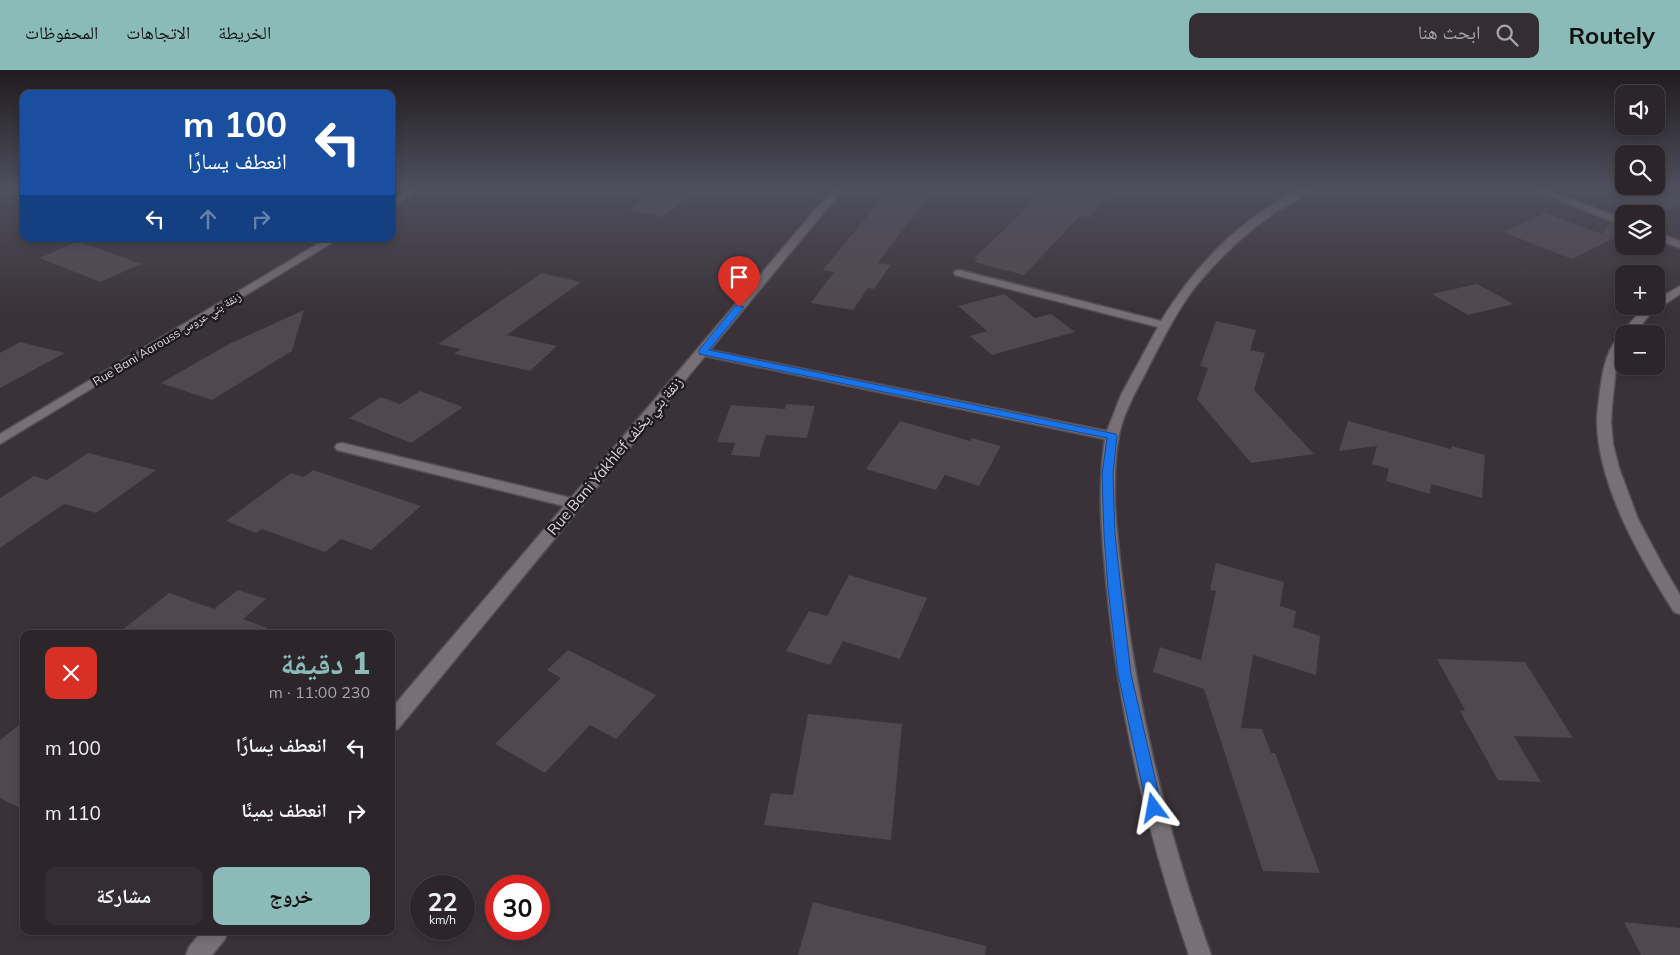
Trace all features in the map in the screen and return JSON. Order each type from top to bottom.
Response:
[{"type":"street","name":"Rue Bani Yakhlef زنقة بني يخلف","points":[[395,718],[804,230]]},
{"type":"street","points":[[1200,955],[1159,827],[1124,674],[1110,534],[1108,474],[1112,436],[1124,402],[1163,324],[1207,265],[1228,242],[1243,230]]},
{"type":"street","points":[[1665,238],[1680,244]]},
{"type":"street","name":"Rue Bani Aarouss زنقة بني عروس","points":[[0,440],[329,242]]},
{"type":"street","points":[[959,273],[1163,324]]},
{"type":"street","points":[[1665,299],[1680,289]]},
{"type":"street","points":[[1635,325],[1644,315]]},
{"type":"street","points":[[702,352],[1112,436]]},
{"type":"street","points":[[1615,355],[1609,366],[1604,422],[1606,444],[1622,497],[1634,525],[1644,547],[1680,608]]},
{"type":"street","points":[[342,447],[575,504]]},
{"type":"street","points":[[197,955],[214,935]]},
{"type":"building","points":[[855,230],[903,230],[878,263],[891,265],[874,289],[868,288],[853,310],[811,303],[834,272],[823,270]]},
{"type":"building","points":[[1003,230],[1066,230],[1024,275],[974,262],[978,259],[974,258]]},
{"type":"building","points":[[1507,230],[1592,230],[1602,234],[1604,230],[1615,230],[1615,238],[1572,259],[1503,232]]},
{"type":"building","points":[[76,242],[81,242],[141,264],[100,282],[40,258]]},
{"type":"building","points":[[542,273],[581,282],[507,335],[557,346],[530,371],[454,354],[461,349],[438,344]]},
{"type":"building","points":[[1477,284],[1514,304],[1468,315],[1432,294]]},
{"type":"building","points":[[1004,294],[1035,318],[1051,314],[1075,332],[992,355],[970,336],[987,331],[958,306]]},
{"type":"building","points":[[304,310],[292,351],[212,400],[161,383],[229,344]]},
{"type":"building","points":[[1216,321],[1256,330],[1250,350],[1265,353],[1254,390],[1314,454],[1251,463],[1197,399],[1208,368],[1200,366]]},
{"type":"building","points":[[20,342],[65,353],[0,388],[0,353]]},
{"type":"building","points":[[420,391],[463,407],[411,443],[349,418],[381,397],[400,404]]},
{"type":"building","points":[[786,404],[815,406],[807,438],[766,435],[759,457],[731,455],[735,443],[717,442],[731,405],[785,409]]},
{"type":"building","points":[[900,421],[970,441],[972,438],[1001,446],[979,486],[945,475],[936,490],[866,469]]},
{"type":"building","points":[[1348,421],[1451,449],[1452,446],[1485,455],[1482,498],[1431,484],[1430,494],[1386,481],[1389,469],[1372,464],[1377,446],[1339,451]]},
{"type":"building","points":[[88,453],[156,470],[96,513],[64,504],[0,548],[0,498],[34,476],[47,480]]},
{"type":"building","points":[[313,470],[421,506],[371,550],[341,539],[325,552],[262,529],[256,533],[226,521],[291,473],[304,477]]},
{"type":"building","points":[[1216,563],[1284,582],[1280,606],[1296,611],[1293,627],[1320,636],[1316,675],[1253,655],[1241,728],[1262,729],[1271,753],[1275,753],[1320,873],[1263,871],[1204,689],[1153,672],[1160,647],[1201,660],[1216,591],[1210,590]]},
{"type":"building","points":[[849,575],[927,598],[900,659],[843,641],[830,665],[786,651],[809,611],[827,616]]},
{"type":"building","points":[[238,590],[266,599],[243,619],[271,630],[122,630],[169,593],[214,609]]},
{"type":"building","points":[[568,650],[656,695],[616,739],[590,725],[545,773],[495,744],[561,678],[547,670]]},
{"type":"building","points":[[1437,659],[1525,662],[1573,738],[1514,736],[1541,782],[1498,780],[1460,711],[1465,710]]},
{"type":"building","points":[[808,714],[902,724],[891,840],[764,825],[771,793],[793,795]]},
{"type":"building","points":[[20,724],[20,808],[0,798],[0,740]]},
{"type":"building","points":[[813,902],[986,946],[985,955],[798,955]]},
{"type":"building","points":[[1624,922],[1680,928],[1680,955],[1641,955]]},
{"type":"route","points":[[739,307],[702,352],[1112,436],[1108,474],[1114,589],[1124,674],[1154,808]]}]
